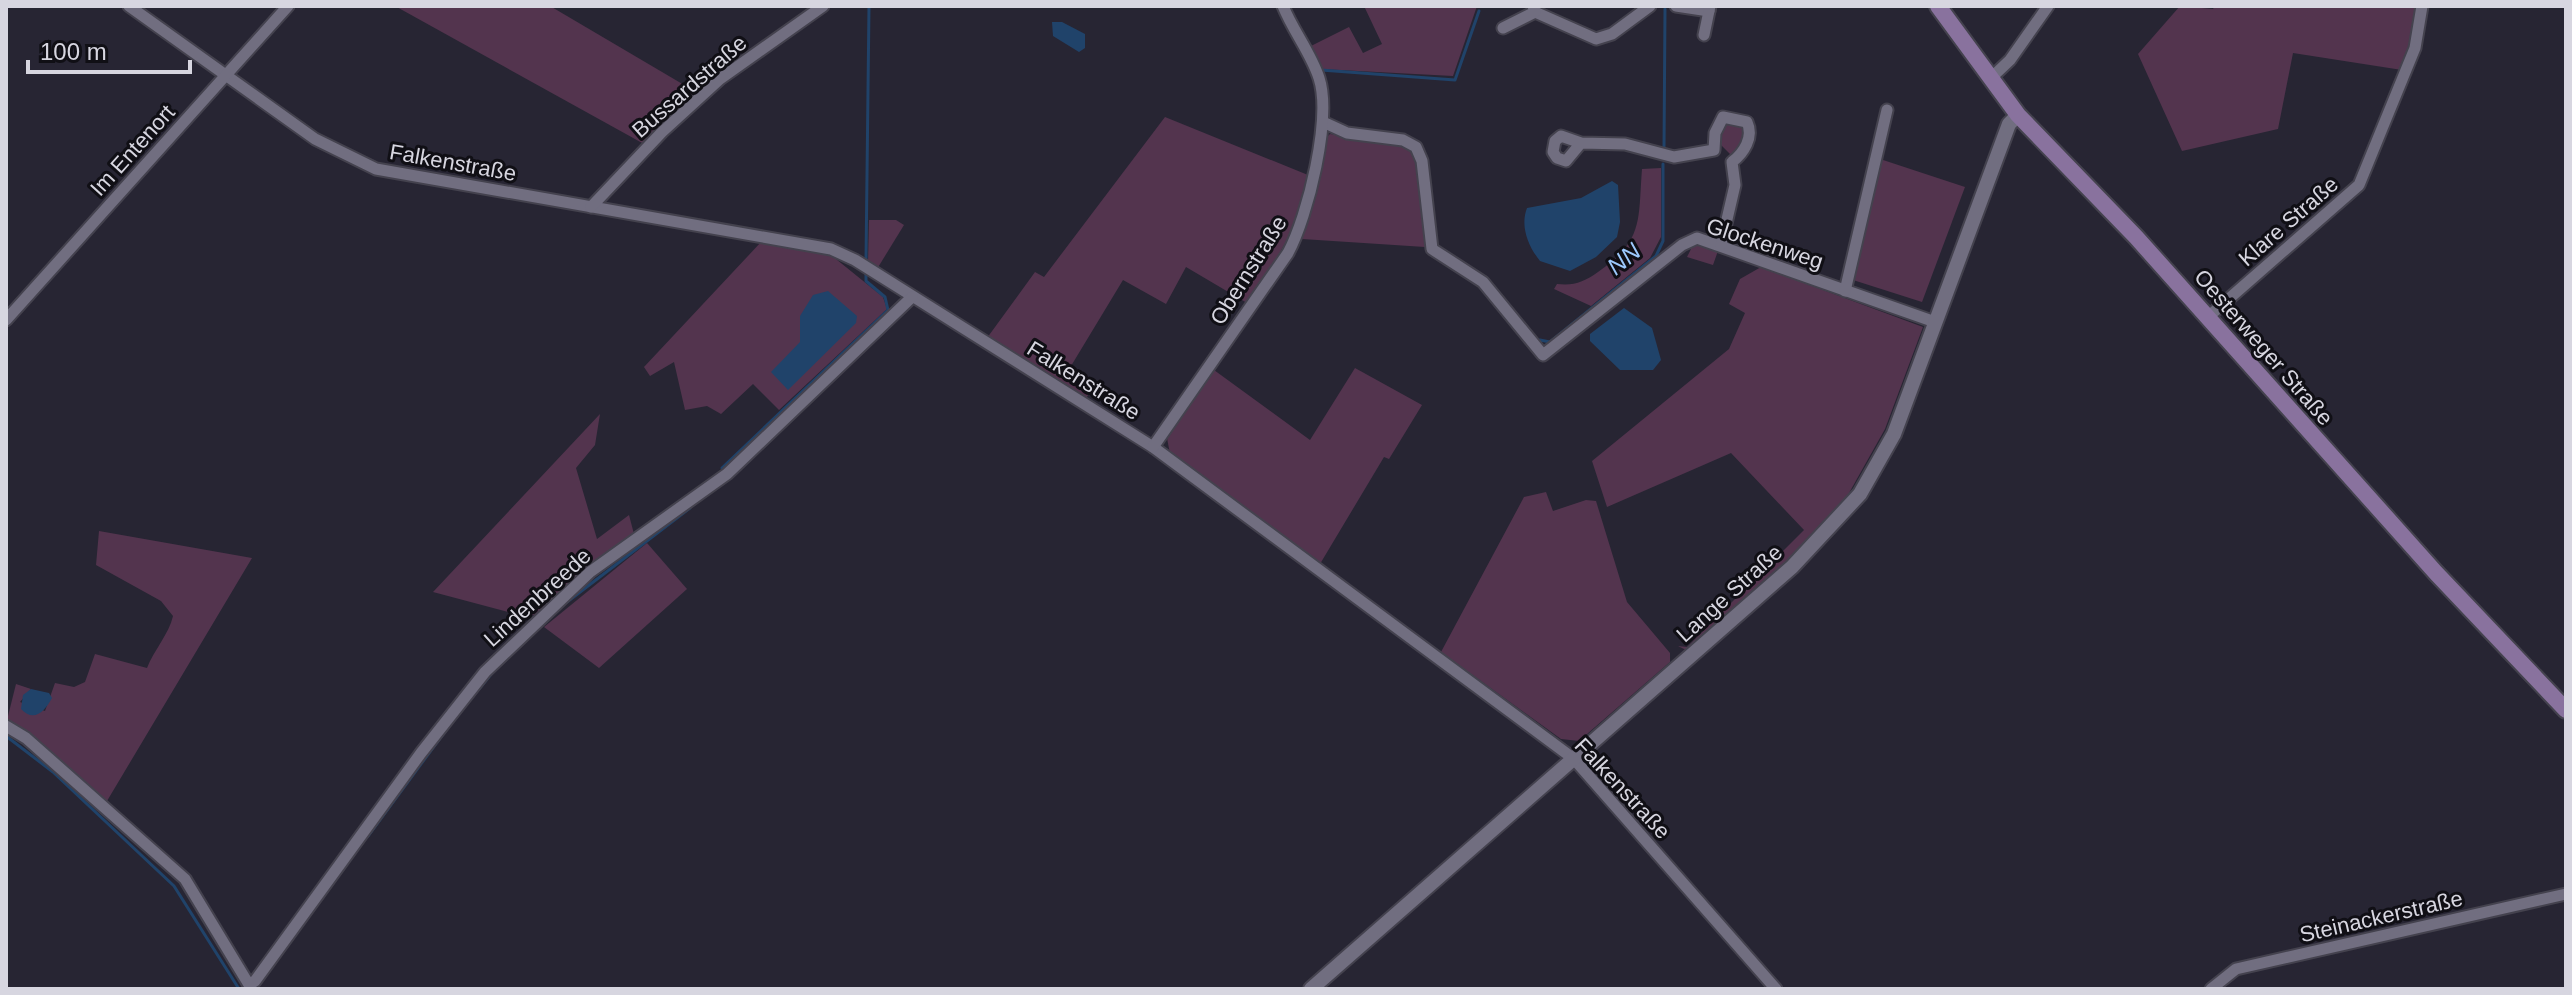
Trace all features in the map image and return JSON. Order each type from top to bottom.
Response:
[{"type":"main road","name":"Oesterweger Straße","points":[[1938,6],[2018,115],[2208,317],[2436,573],[2566,710]]},
{"type":"street","name":"Falkenstraße","points":[[129,6],[315,139],[376,169],[831,249],[912,297],[1153,447],[1574,759],[1776,989]]},
{"type":"street","name":"Im Entenort","points":[[6,320],[288,6]]},
{"type":"street","name":"Bussardstraße","points":[[591,207],[662,132],[720,79],[823,6]]},
{"type":"street","name":"Obernstraße","points":[[1153,447],[1266,285],[1301,229],[1323,122],[1319,77],[1283,6]]},
{"type":"street","points":[[1503,28],[1534,9],[1596,39],[1612,34],[1650,6]]},
{"type":"street","points":[[1676,6],[1709,9],[1704,35]]},
{"type":"street","points":[[1990,79],[2010,60],[2048,6]]},
{"type":"street","name":"Klare Straße","points":[[2208,317],[2359,185],[2415,48],[2422,6]]},
{"type":"street","points":[[1845,291],[1887,110]]},
{"type":"street","name":"Lange Straße","points":[[1311,989],[1792,567],[1836,524],[1860,494],[1894,434],[2009,124],[2018,115]]},
{"type":"street","points":[[1714,150],[1715,133],[1723,117],[1747,122],[1750,128],[1746,146],[1732,162],[1735,185],[1721,245]]},
{"type":"street","name":"Glockenweg","points":[[1323,122],[1347,133],[1403,140],[1416,147],[1422,161],[1432,249],[1483,282],[1543,355],[1682,245],[1697,238],[1935,322]]},
{"type":"street","points":[[1581,143],[1625,144],[1674,157],[1714,150],[1732,162]]},
{"type":"street","name":"Lindenbreede","points":[[6,726],[26,738],[185,879],[250,986],[421,753],[485,672],[590,572],[727,474],[912,297]]},
{"type":"street","name":"Steinackerstraße","points":[[2211,989],[2236,969],[2566,894]]},
{"type":"shaded area","points":[[395,6],[550,6],[696,92],[644,144]]},
{"type":"shaded area","points":[[1364,6],[1477,6],[1453,76],[1320,69],[1309,47],[1349,27],[1363,53],[1382,44]]},
{"type":"shaded area","points":[[2180,6],[2213,9],[2215,6],[2418,6],[2411,48],[2402,70],[2293,53],[2278,129],[2182,151],[2138,54]]},
{"type":"shaded area","points":[[1165,117],[1308,175],[1305,193],[1285,243],[1247,303],[1186,267],[1166,304],[1123,280],[1071,366],[1095,381],[1086,399],[987,338],[1035,272],[1044,277]]},
{"type":"shaded area","points":[[1728,121],[1740,123],[1746,130],[1737,153],[1731,155],[1717,141]]},
{"type":"shaded area","points":[[1330,134],[1404,144],[1413,150],[1418,162],[1425,247],[1302,239],[1315,200],[1324,140]]},
{"type":"shaded area","points":[[1880,159],[1965,187],[1922,302],[1853,280]]},
{"type":"shaded area","points":[[1661,168],[1661,237],[1650,258],[1591,306],[1554,289],[1557,284],[1574,284],[1588,278],[1624,250],[1636,228],[1642,169]]},
{"type":"shaded area","points":[[869,220],[896,220],[904,225],[877,269],[868,262]]},
{"type":"shaded area","points":[[762,241],[831,255],[883,297],[887,309],[779,410],[753,384],[721,414],[707,406],[685,410],[674,362],[650,376],[644,367]]},
{"type":"shaded area","points":[[1693,243],[1719,248],[1713,265],[1687,257],[1691,249],[1686,246]]},
{"type":"shaded area","points":[[1761,267],[1923,327],[1885,429],[1835,518],[1690,652],[1678,646],[1687,647],[1804,530],[1731,453],[1607,507],[1592,461],[1729,349],[1745,313],[1729,304],[1740,279]]},
{"type":"shaded area","points":[[1355,368],[1422,405],[1389,459],[1384,457],[1320,564],[1170,454],[1167,438],[1214,370],[1310,440]]},
{"type":"shaded area","points":[[600,414],[595,445],[576,468],[597,539],[629,515],[634,534],[534,615],[523,616],[433,592]]},
{"type":"shaded area","points":[[1546,492],[1553,511],[1586,500],[1596,501],[1627,602],[1670,653],[1670,662],[1579,741],[1561,739],[1441,652],[1524,497]]},
{"type":"shaded area","points":[[99,531],[252,558],[107,801],[31,734],[7,720],[16,684],[31,689],[20,702],[45,711],[55,683],[74,687],[85,682],[95,654],[147,668],[168,629],[173,616],[161,601],[96,565]]},
{"type":"shaded area","points":[[647,543],[687,589],[599,668],[544,627]]},
{"type":"water","points":[[1052,22],[1062,22],[1085,34],[1085,48],[1079,52],[1053,36]]},
{"type":"water","points":[[1612,181],[1618,185],[1620,222],[1617,237],[1596,257],[1570,271],[1540,261],[1526,236],[1524,222],[1527,208],[1581,198]]},
{"type":"water","points":[[828,291],[857,316],[856,323],[788,390],[771,372],[800,342],[800,316],[813,295]]},
{"type":"water","points":[[1624,308],[1652,328],[1661,360],[1653,370],[1620,370],[1590,341],[1590,334]]},
{"type":"water","points":[[31,689],[49,693],[52,698],[43,711],[35,715],[21,709],[23,695]]},
{"type":"waterway","points":[[866,260],[869,6]]},
{"type":"waterway","name":"NN","points":[[1664,148],[1665,9]]},
{"type":"waterway","points":[[1321,70],[1455,80],[1479,11]]},
{"type":"waterway","name":"NN","points":[[1540,340],[1550,342],[1656,256],[1663,241],[1663,164]]},
{"type":"waterway","points":[[722,468],[888,310],[885,297],[866,281],[866,273]]},
{"type":"waterway","points":[[567,602],[690,508]]},
{"type":"waterway","points":[[479,689],[492,673]]},
{"type":"waterway","points":[[368,836],[449,726]]},
{"type":"waterway","points":[[6,736],[53,772],[174,886],[239,989]]}]
